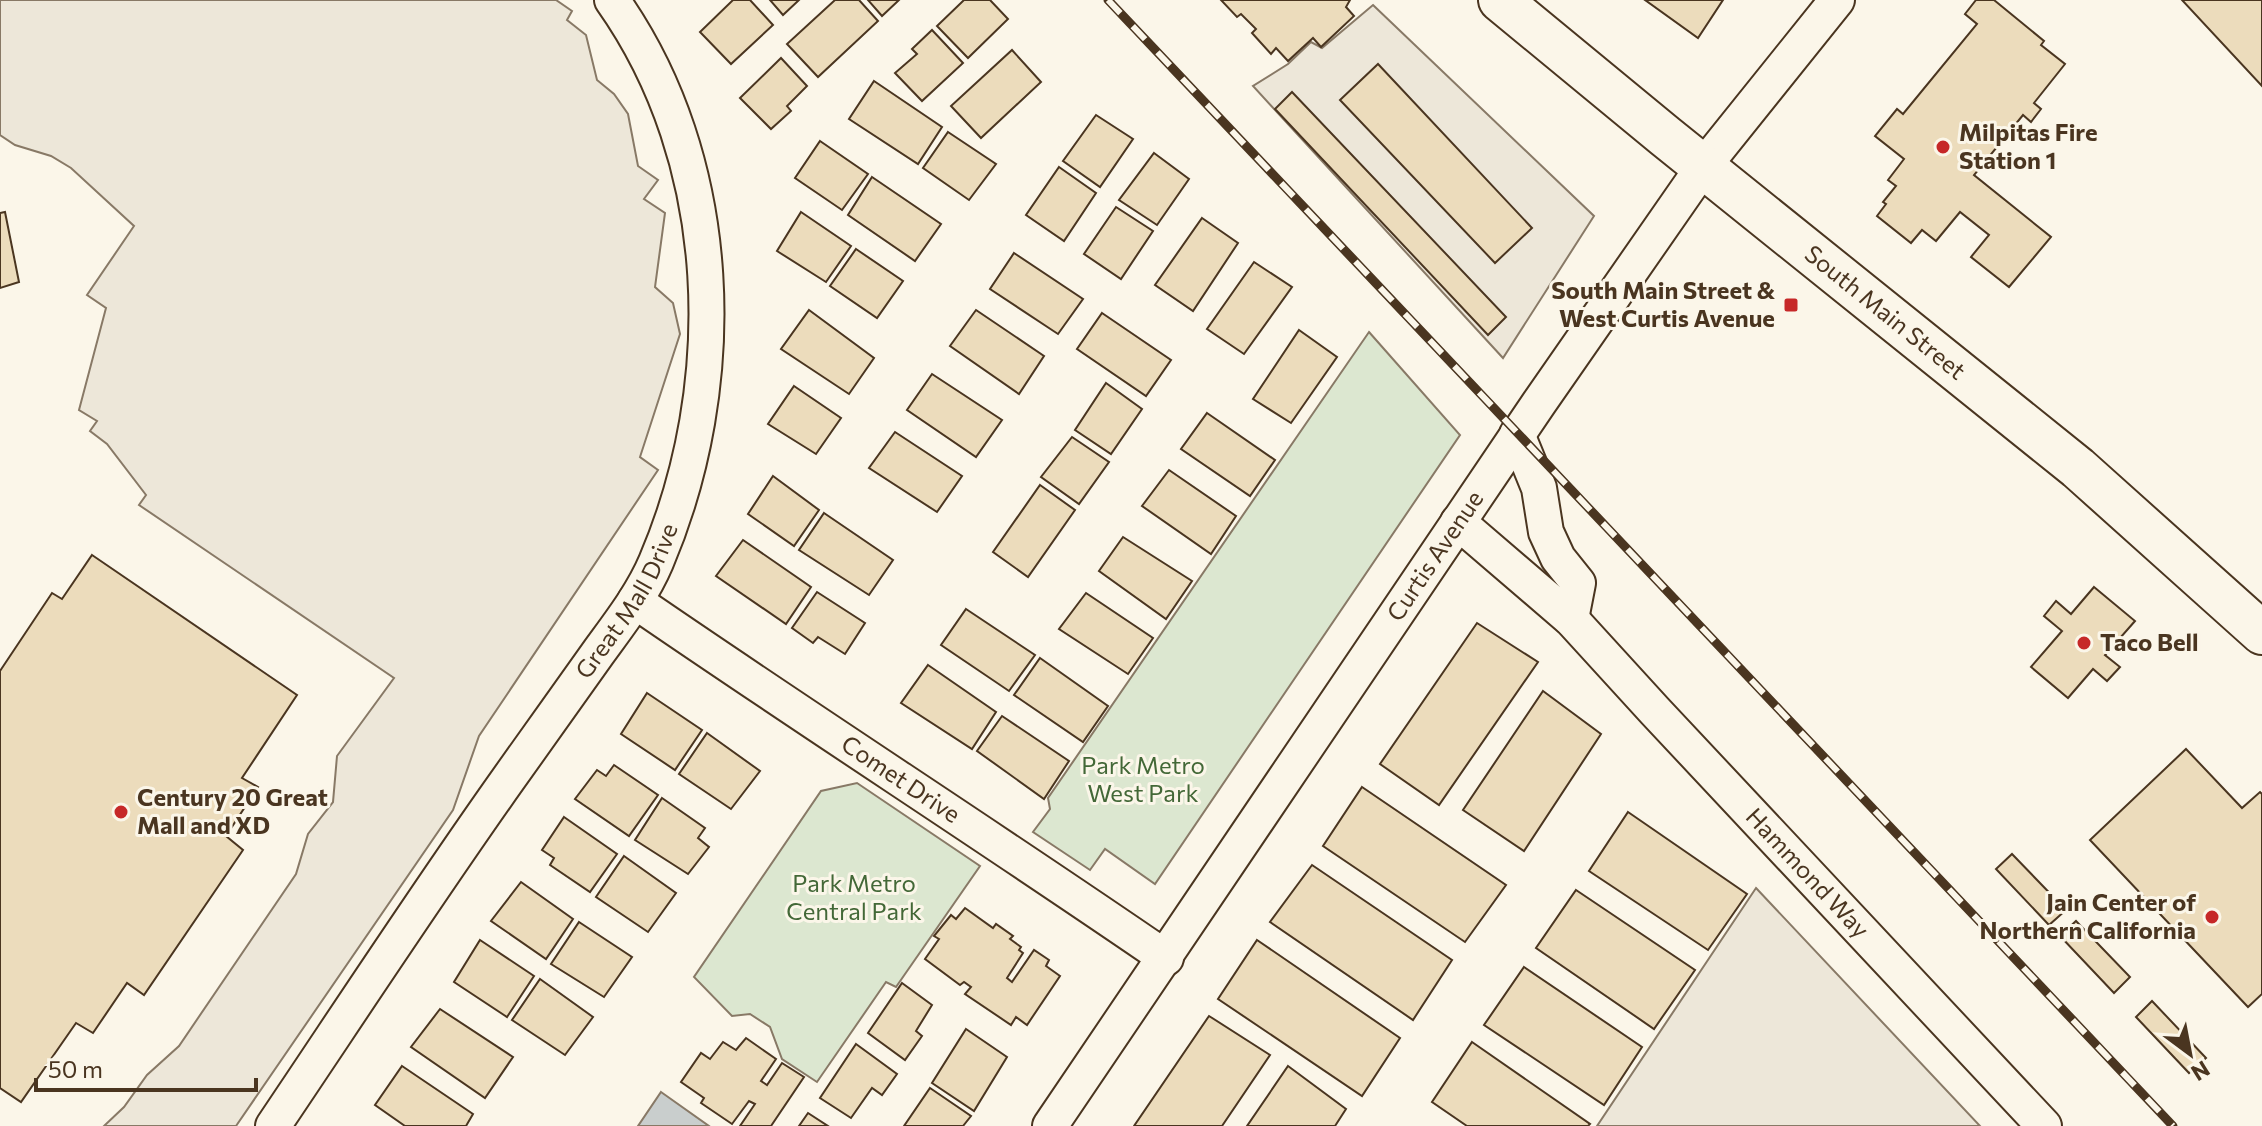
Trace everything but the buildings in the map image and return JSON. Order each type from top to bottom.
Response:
[{"type":"main road","name":"South Main Street","points":[[1500,0],[2078,468],[2262,633]]},
{"type":"street","name":"Great Mall Drive","points":[[273,1126],[503,787],[635,601],[656,563],[690,459],[706,359],[708,314],[701,233],[693,189],[673,120],[640,46],[612,0]]},
{"type":"street","name":"Curtis Avenue","points":[[1050,1126],[1517,434],[1703,167],[1837,0]]},
{"type":"street","points":[[1517,434],[1539,488],[1546,532],[1558,558],[1578,583],[1571,619]]},
{"type":"street","name":"Hammond Way","points":[[1458,522],[1571,619],[2044,1126]]},
{"type":"street","name":"Comet Drive","points":[[635,601],[818,727],[995,841],[1166,958]]},
{"type":"green space","name":"Park Metro West Park","points":[[1369,332],[1460,435],[1155,884],[1105,849],[1090,870],[1033,832],[1050,809],[1048,798]]},
{"type":"green space","name":"Park Metro Central Park","points":[[857,783],[980,866],[896,987],[886,982],[817,1082],[782,1059],[770,1027],[750,1014],[732,1016],[694,977],[821,791]]},
{"type":"shaded area","points":[[0,0],[556,0],[572,11],[567,20],[586,35],[597,80],[614,94],[628,114],[638,166],[658,180],[644,199],[665,213],[655,287],[673,303],[680,334],[640,457],[658,470],[479,736],[453,810],[236,1126],[104,1126],[124,1107],[147,1075],[179,1046],[296,874],[308,834],[333,802],[337,756],[394,678],[139,505],[146,495],[107,444],[90,431],[97,421],[79,410],[106,308],[87,295],[134,226],[71,168],[51,156],[15,145],[0,135]]},
{"type":"shaded area","points":[[1373,5],[1594,216],[1503,358],[1253,86],[1288,64],[1311,42],[1322,48]]},
{"type":"shaded area","points":[[1756,888],[1980,1126],[1597,1126]]},
{"type":"shaded area","points":[[661,1092],[709,1126],[638,1126]]},
{"type":"railway","points":[[1108,0],[2173,1126]]},
{"type":"place","name":"Milpitas Fire Station 1","points":[[1943,147]]},
{"type":"place","name":"South Main Street & West Curtis Avenue","points":[[1791,305]]},
{"type":"place","name":"Taco Bell","points":[[2084,643]]},
{"type":"place","name":"Century 20 Great Mall and XD","points":[[121,812]]},
{"type":"place","name":"Jain Center of Northern California","points":[[2212,917]]}]
